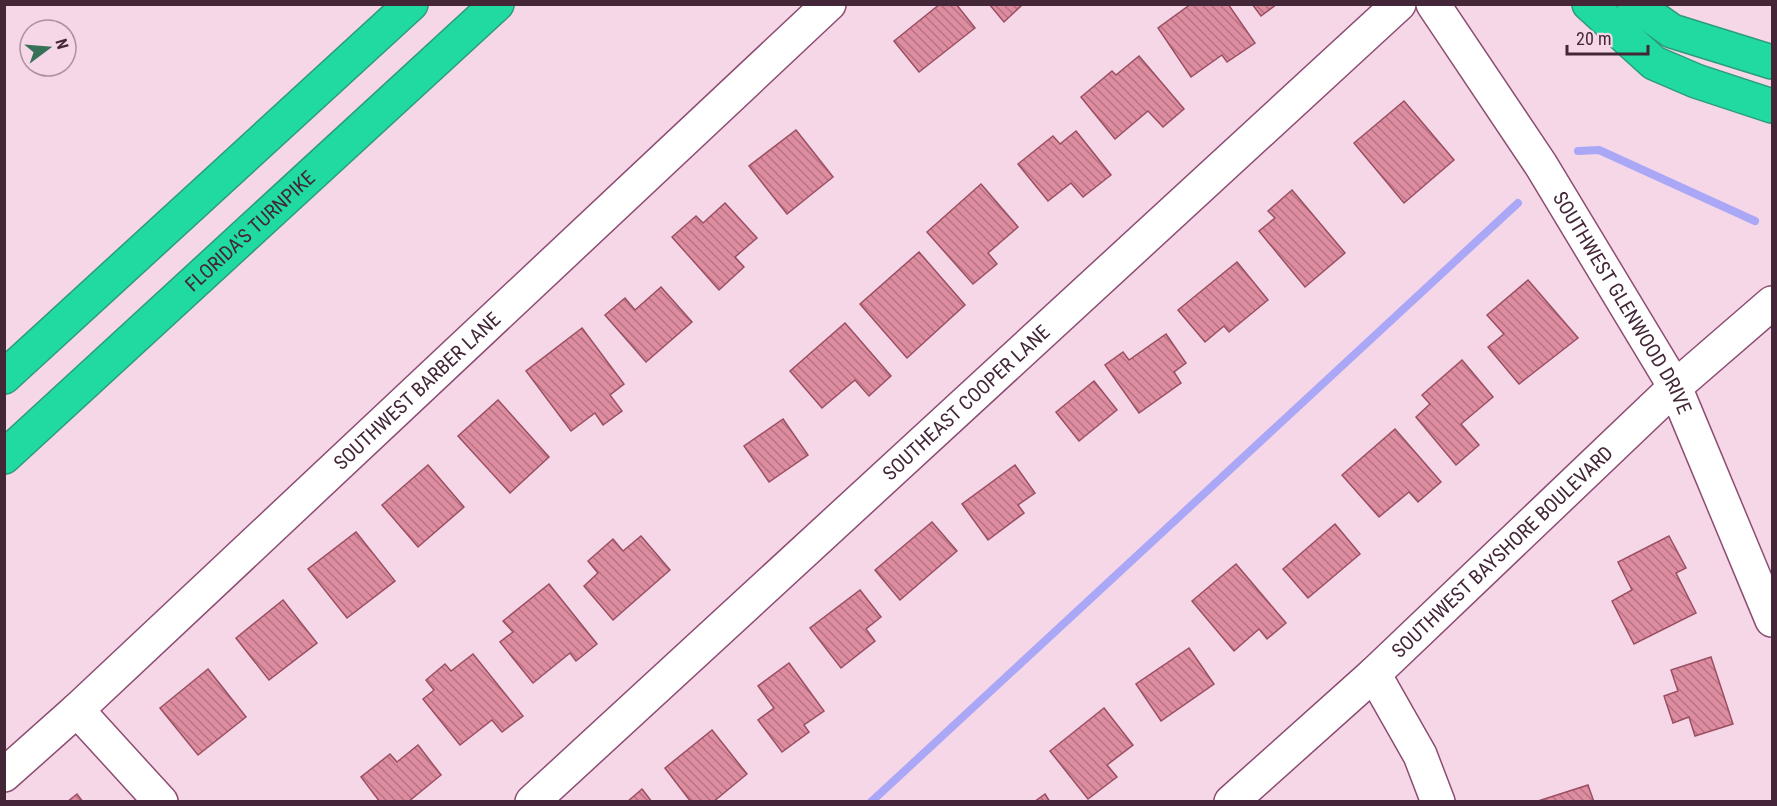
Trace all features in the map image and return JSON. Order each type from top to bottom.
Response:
[{"type":"highway","points":[[4,377],[411,4]]},
{"type":"highway","name":"FLORIDA'S TURNPIKE","points":[[4,457],[497,4]]},
{"type":"highway","points":[[1589,4],[1654,63],[1696,81],[1773,106]]},
{"type":"highway","points":[[1634,4],[1672,31],[1773,62]]},
{"type":"street","name":"SOUTHWEST BARBER LANE","points":[[4,775],[77,710],[829,4]]},
{"type":"street","name":"SOUTHEAST COOPER LANE","points":[[532,801],[1399,4]]},
{"type":"street","name":"SOUTHWEST GLENWOOD DRIVE","points":[[1433,4],[1541,165],[1675,387],[1773,620]]},
{"type":"street","name":"SOUTHWEST BAYSHORE BOULEVARD","points":[[1232,801],[1374,674],[1675,387],[1773,303]]},
{"type":"street","points":[[1374,674],[1420,755],[1437,801]]},
{"type":"street","points":[[77,710],[161,801]]},
{"type":"building","points":[[940,4],[956,4],[975,28],[919,72],[894,41]]},
{"type":"building","points":[[989,4],[1023,4],[1004,22]]},
{"type":"building","points":[[1191,4],[1228,4],[1255,43],[1227,62],[1222,55],[1191,77],[1158,28]]},
{"type":"building","points":[[1252,4],[1277,4],[1261,16]]},
{"type":"building","points":[[1139,56],[1184,109],[1163,127],[1148,111],[1115,139],[1081,97],[1112,71],[1116,75]]},
{"type":"building","points":[[1404,101],[1454,160],[1404,203],[1354,143]]},
{"type":"building","points":[[796,130],[833,177],[787,214],[749,166]]},
{"type":"building","points":[[1076,131],[1111,175],[1083,197],[1071,183],[1048,201],[1018,164],[1053,136],[1060,144]]},
{"type":"building","points":[[981,184],[1018,227],[988,253],[997,264],[973,284],[927,232]]},
{"type":"building","points":[[1292,190],[1345,253],[1305,287],[1259,231],[1275,218],[1268,211]]},
{"type":"building","points":[[725,203],[757,238],[735,257],[744,267],[719,290],[672,237],[696,216],[703,223]]},
{"type":"building","points":[[919,252],[965,305],[907,358],[860,304]]},
{"type":"building","points":[[1237,262],[1268,300],[1229,332],[1224,326],[1205,342],[1178,310]]},
{"type":"building","points":[[1528,280],[1578,338],[1519,384],[1488,347],[1504,334],[1487,315]]},
{"type":"building","points":[[661,287],[692,322],[646,362],[605,315],[625,298],[635,310]]},
{"type":"building","points":[[845,323],[891,376],[869,396],[855,380],[822,408],[790,371]]},
{"type":"building","points":[[582,328],[624,384],[610,395],[622,411],[603,425],[595,413],[571,431],[526,371]]},
{"type":"building","points":[[1166,334],[1186,363],[1174,372],[1181,383],[1139,413],[1105,365],[1123,352],[1129,360]]},
{"type":"building","points":[[1462,360],[1493,397],[1461,424],[1479,445],[1456,465],[1416,417],[1430,404],[1422,395]]},
{"type":"building","points":[[1094,381],[1117,410],[1079,441],[1056,412]]},
{"type":"building","points":[[498,400],[549,457],[510,493],[458,436]]},
{"type":"building","points":[[783,419],[808,455],[769,482],[744,446]]},
{"type":"building","points":[[1395,429],[1441,482],[1418,502],[1409,492],[1379,517],[1342,475]]},
{"type":"building","points":[[428,465],[464,507],[418,547],[382,505]]},
{"type":"building","points":[[1015,465],[1035,493],[1018,505],[1024,513],[988,540],[962,504]]},
{"type":"building","points":[[932,522],[957,551],[900,600],[875,570]]},
{"type":"building","points":[[1335,524],[1360,554],[1308,598],[1283,569]]},
{"type":"building","points":[[356,532],[395,581],[347,618],[308,569]]},
{"type":"building","points":[[641,536],[670,570],[613,620],[584,586],[598,573],[588,561],[613,539],[623,551]]},
{"type":"building","points":[[1669,536],[1686,568],[1676,573],[1696,613],[1634,644],[1612,601],[1632,590],[1618,562]]},
{"type":"building","points":[[1236,564],[1286,623],[1267,639],[1259,629],[1234,651],[1192,601]]},
{"type":"building","points":[[549,584],[597,644],[576,661],[570,653],[533,683],[500,642],[513,632],[503,621]]},
{"type":"building","points":[[860,590],[881,617],[866,629],[875,641],[841,668],[810,628]]},
{"type":"building","points":[[283,600],[317,643],[269,680],[236,638]]},
{"type":"building","points":[[1189,648],[1214,684],[1161,721],[1136,684]]},
{"type":"building","points":[[473,654],[523,716],[502,732],[492,720],[460,745],[423,699],[434,690],[426,680],[445,664],[451,671]]},
{"type":"building","points":[[1711,657],[1733,724],[1695,736],[1689,717],[1673,723],[1664,696],[1678,691],[1671,670]]},
{"type":"building","points":[[789,663],[824,711],[804,725],[809,732],[782,752],[758,720],[774,708],[758,686]]},
{"type":"building","points":[[208,669],[246,717],[198,755],[160,708]]},
{"type":"building","points":[[1104,708],[1133,745],[1107,765],[1117,777],[1088,799],[1050,751]]},
{"type":"building","points":[[712,730],[747,774],[713,802],[691,802],[665,768]]},
{"type":"building","points":[[418,745],[441,775],[408,802],[380,802],[361,777],[390,754],[397,762]]},
{"type":"building","points":[[1588,785],[1594,802],[1535,802]]},
{"type":"building","points":[[642,789],[652,802],[627,802]]},
{"type":"building","points":[[77,794],[83,802],[67,802]]},
{"type":"building","points":[[1045,794],[1050,802],[1034,802]]},
{"type":"waterway","points":[[1578,151],[1599,150],[1755,221]]},
{"type":"waterway","points":[[871,802],[1518,203]]}]
